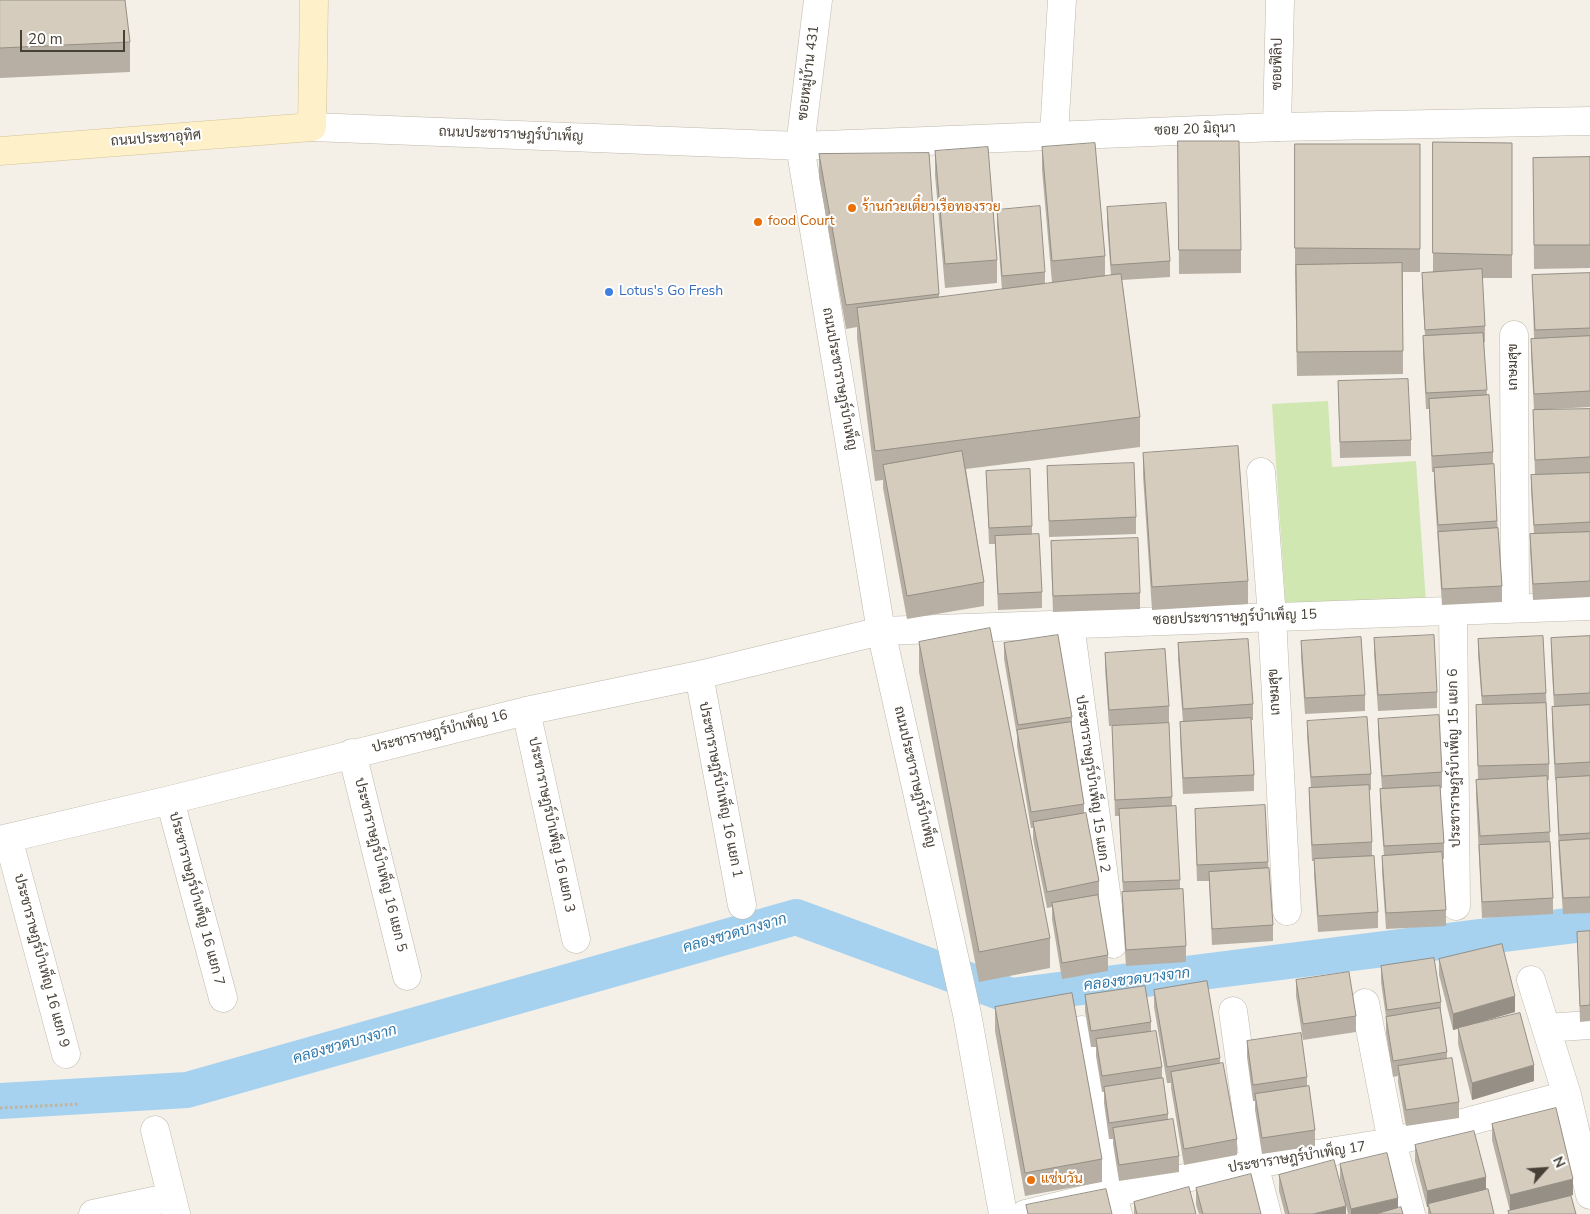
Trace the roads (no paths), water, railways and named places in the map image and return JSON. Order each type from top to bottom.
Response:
[{"type":"main road","points":[[312,127],[314,0]]},
{"type":"main road","name":"ถนนประชาอุทิศ","points":[[0,152],[312,127]]},
{"type":"street","name":"ซอยหมู่บ้าน 431","points":[[800,146],[818,0]]},
{"type":"street","points":[[1054,135],[1062,0]]},
{"type":"street","name":"ซอยฟิลิป","points":[[1277,127],[1280,0]]},
{"type":"street","name":"ซอย 20 มิถุนา","points":[[800,146],[1277,127],[1590,121]]},
{"type":"street","name":"ถนนประชาราษฎร์บำเพ็ญ","points":[[312,127],[800,146],[881,631],[967,1014],[1003,1214]]},
{"type":"street","name":"เกษมสุข","points":[[1514,335],[1515,608]]},
{"type":"street","name":"เกษมสุข","points":[[1261,472],[1272,617],[1287,911]]},
{"type":"street","name":"ประชาราษฎร์บำเพ็ญ 15 แยก 2","points":[[1070,585],[1070,624],[1113,944]]},
{"type":"street","name":"ซอยประชาราษฎร์บำเพ็ญ 15","points":[[881,631],[1590,606]]},
{"type":"street","name":"ประชาราษฎร์บำเพ็ญ 15 แยก 6","points":[[1453,610],[1456,906]]},
{"type":"street","name":"ประชาราษฎร์บำเพ็ญ 16","points":[[4,839],[170,800],[526,711],[699,675],[881,631]]},
{"type":"street","name":"ประชาราษฎร์บำเพ็ญ 16 แยก 1","points":[[699,675],[742,905]]},
{"type":"street","name":"ประชาราษฎร์บำเพ็ญ 16 แยก 3","points":[[526,711],[576,939]]},
{"type":"street","name":"ประชาราษฎร์บำเพ็ญ 16 แยก 5","points":[[352,753],[407,976]]},
{"type":"street","name":"ประชาราษฎร์บำเพ็ญ 16 แยก 7","points":[[170,800],[223,998]]},
{"type":"street","name":"ประชาราษฎร์บำเพ็ญ 16 แยก 9","points":[[4,839],[66,1054]]},
{"type":"street","points":[[1531,980],[1567,1095],[1590,1195]]},
{"type":"street","points":[[1365,1003],[1392,1142],[1411,1214]]},
{"type":"street","points":[[1233,1011],[1254,1164],[1267,1214]]},
{"type":"street","points":[[1546,1028],[1590,1025]]},
{"type":"street","points":[[1082,1030],[1115,1204]]},
{"type":"street","name":"ประชาราษฎร์บำเพ็ญ 17","points":[[1025,1214],[1115,1204],[1254,1164],[1392,1142],[1567,1095]]},
{"type":"street","points":[[94,1214],[174,1205],[155,1130]]},
{"type":"waterway","name":"คลองชวดบางจาก","points":[[0,1101],[187,1090],[796,917],[1011,996],[1590,923]]},
{"type":"place","name":"ร้านก๋วยเตี๋ยวเรือทองรวย","points":[[852,208]]},
{"type":"place","name":"food Court","points":[[758,222]]},
{"type":"place","name":"Lotus's Go Fresh","points":[[609,292]]},
{"type":"place","name":"แซ่บวัน","points":[[1031,1180]]}]
